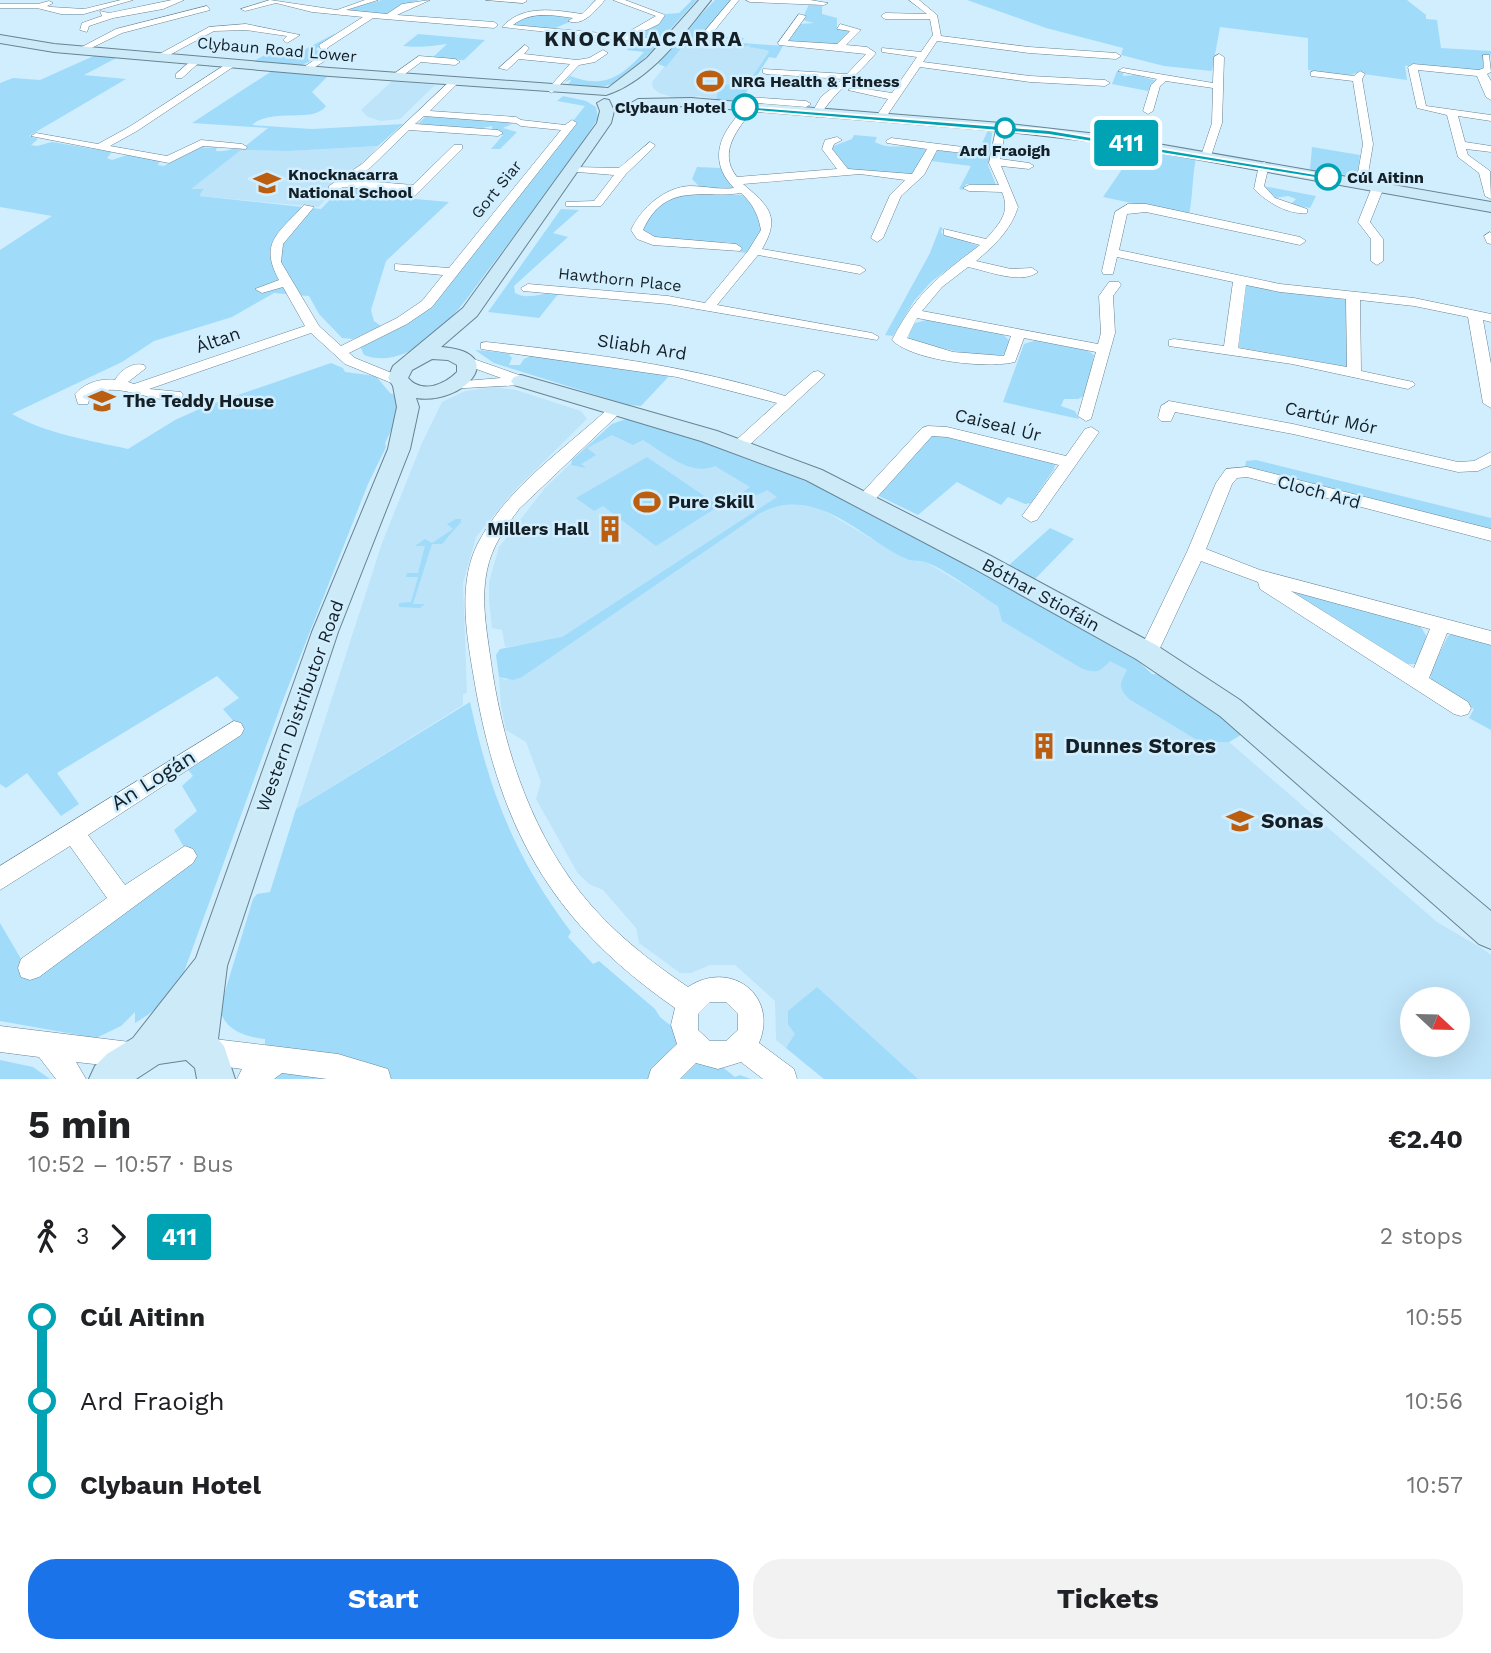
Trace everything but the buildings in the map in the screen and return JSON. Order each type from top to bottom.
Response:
[{"type":"street","points":[[38,6],[57,0]]},
{"type":"street","points":[[0,6],[38,6],[69,13],[97,10],[129,0]]},
{"type":"street","points":[[84,30],[85,26],[109,16],[160,7],[180,0]]},
{"type":"street","points":[[245,9],[277,0],[297,7],[386,18],[495,25]]},
{"type":"street","points":[[334,12],[374,0]]},
{"type":"street","points":[[386,18],[405,6],[426,0]]},
{"type":"street","points":[[490,0],[523,1]]},
{"type":"street","points":[[554,31],[583,17],[601,0]]},
{"type":"street","points":[[618,0],[661,15],[656,22],[626,37]]},
{"type":"street","points":[[561,200],[578,169],[617,114],[638,97],[643,76],[657,54],[705,0]]},
{"type":"street","points":[[708,34],[735,0]]},
{"type":"street","points":[[750,0],[824,1],[825,14]]},
{"type":"street","points":[[880,118],[935,38],[937,28],[934,17],[929,10],[913,0]]},
{"type":"street","points":[[80,50],[119,31],[208,8]]},
{"type":"street","points":[[97,10],[109,16]]},
{"type":"street","points":[[583,17],[555,13],[529,14],[518,16],[506,27],[667,42]]},
{"type":"street","points":[[306,69],[328,55],[322,47],[328,42],[370,16]]},
{"type":"street","points":[[802,16],[782,43],[872,52],[849,77],[811,109]]},
{"type":"street","points":[[885,16],[934,17]]},
{"type":"street","points":[[159,57],[212,29],[246,27],[296,34],[287,40]]},
{"type":"street","points":[[839,47],[857,30],[840,27]]},
{"type":"street","points":[[935,38],[1018,49],[1116,56]]},
{"type":"street","name":"Clybaun Road Lower","points":[[0,39],[37,47],[197,60],[228,60],[306,69],[395,73],[453,83],[570,77],[606,96],[617,106],[638,97],[748,104],[1106,139],[1491,207]]},
{"type":"street","points":[[504,68],[527,46]]},
{"type":"street","points":[[885,50],[1010,77],[1062,83],[1104,83]]},
{"type":"street","points":[[395,73],[435,52]]},
{"type":"street","points":[[517,56],[567,60],[570,77],[603,53]]},
{"type":"street","points":[[401,384],[398,373],[470,312],[561,200],[604,123],[607,111],[606,96],[657,54]]},
{"type":"street","points":[[1206,156],[1217,123],[1216,86],[1219,57]]},
{"type":"street","points":[[1486,57],[1489,69],[1480,73],[1414,66],[1420,106],[1424,109],[1491,118]]},
{"type":"street","points":[[407,58],[455,62]]},
{"type":"street","points":[[179,76],[197,60]]},
{"type":"street","points":[[100,147],[132,130],[228,60]]},
{"type":"street","points":[[766,71],[849,77]]},
{"type":"street","points":[[1123,71],[1216,86]]},
{"type":"street","points":[[395,73],[425,74]]},
{"type":"street","points":[[1480,73],[1485,77],[1491,97]]},
{"type":"street","points":[[1314,74],[1359,77],[1368,144],[1370,186],[1364,222],[1377,239],[1377,261]]},
{"type":"street","points":[[1148,111],[1156,85],[1163,79]]},
{"type":"street","points":[[435,154],[454,151],[412,193],[337,185],[366,166],[453,83]]},
{"type":"street","points":[[853,90],[896,97]]},
{"type":"street","points":[[709,306],[765,235],[765,217],[757,200],[737,185],[725,168],[724,147],[748,104]]},
{"type":"street","name":"Gort Siar","points":[[339,352],[421,309],[570,126],[421,113]]},
{"type":"street","points":[[1452,113],[1464,159],[1484,171],[1491,196]]},
{"type":"street","points":[[407,127],[491,130]]},
{"type":"street","points":[[1001,127],[994,162],[1011,199],[1010,216],[989,244],[944,276],[913,313],[899,340],[996,363],[1010,359],[1019,333]]},
{"type":"street","points":[[36,136],[169,160],[201,144],[242,147]]},
{"type":"street","points":[[837,140],[829,142],[827,149],[845,172]]},
{"type":"street","points":[[891,141],[963,150]]},
{"type":"street","points":[[561,200],[597,204],[622,172],[650,145]]},
{"type":"street","points":[[1460,145],[1491,149]]},
{"type":"street","points":[[877,238],[896,195],[920,173],[934,146]]},
{"type":"street","points":[[994,162],[1028,167]]},
{"type":"street","points":[[1264,165],[1258,187],[1271,200],[1286,201],[1303,211]]},
{"type":"street","points":[[578,169],[622,172]]},
{"type":"street","points":[[736,248],[653,241],[641,236],[637,230],[667,195],[676,190],[720,193],[737,185],[845,172],[884,173],[914,178]]},
{"type":"street","points":[[969,188],[1006,189]]},
{"type":"street","points":[[308,207],[278,243],[274,252],[275,262],[313,328],[339,352],[418,392],[450,387],[467,373],[468,367],[462,358],[463,333],[470,312]]},
{"type":"street","points":[[1031,516],[1069,462],[1089,424],[1108,333],[1106,296],[1121,212],[1138,207],[1300,242]]},
{"type":"street","points":[[948,232],[989,244]]},
{"type":"street","points":[[754,251],[860,270]]},
{"type":"street","points":[[1112,252],[1280,288],[1414,302],[1491,318]]},
{"type":"street","points":[[965,262],[1004,271],[1032,272]]},
{"type":"street","points":[[400,267],[452,272]]},
{"type":"street","points":[[1230,351],[1240,281]]},
{"type":"street","points":[[262,289],[286,282]]},
{"type":"street","name":"Hawthorn Place","points":[[528,288],[709,306],[872,338]]},
{"type":"street","points":[[1351,295],[1354,301],[1354,373]]},
{"type":"street","points":[[913,313],[1104,349]]},
{"type":"street","points":[[1475,316],[1490,394]]},
{"type":"street","name":"Áltan","points":[[135,389],[313,328]]},
{"type":"street","points":[[1174,343],[1408,384]]},
{"type":"street","name":"Sliabh Ard","points":[[486,346],[655,368],[713,380],[788,402]]},
{"type":"street","points":[[361,364],[414,359],[440,353],[462,358]]},
{"type":"street","name":"Bóthar Stiofáin","points":[[462,358],[521,381],[740,446],[814,475],[1146,652],[1230,708],[1490,929]]},
{"type":"street","points":[[120,383],[126,374],[139,368]]},
{"type":"street","points":[[740,446],[818,375]]},
{"type":"street","name":"Bóthar Stiofáin","points":[[450,387],[521,381]]},
{"type":"street","points":[[83,401],[82,394],[94,386],[120,383],[158,397],[177,396]]},
{"type":"street","name":"Western Distributor Road","points":[[207,1058],[210,966],[325,632],[398,449],[408,407],[401,384]]},
{"type":"street","name":"Western Distributor Road","points":[[398,449],[428,406],[450,387]]},
{"type":"street","name":"Cartúr Mór","points":[[1166,418],[1170,407],[1243,419],[1458,467],[1478,466],[1491,457]]},
{"type":"street","points":[[616,408],[518,501],[488,541],[479,564],[474,593],[478,643],[486,699],[504,771],[521,816],[540,853],[560,885],[615,950],[690,1003]]},
{"type":"street","name":"Caiseal Úr","points":[[865,500],[928,431],[947,432],[1069,462]]},
{"type":"street","name":"Cloch Ard","points":[[1146,652],[1153,643],[1196,552],[1229,474],[1236,472],[1491,535]]},
{"type":"street","points":[[1196,552],[1255,575],[1491,638]]},
{"type":"street","points":[[1255,575],[1461,708]]},
{"type":"street","points":[[1418,681],[1441,625]]},
{"type":"street","name":"An Logán","points":[[0,879],[234,729]]},
{"type":"street","points":[[72,831],[123,901]]},
{"type":"street","points":[[30,968],[185,856]]},
{"type":"street","name":"Western Distributor Road","points":[[130,1061],[210,966]]},
{"type":"street","points":[[718,988],[738,994],[746,1002],[752,1021],[751,1030],[742,1046],[718,1056],[709,1055],[694,1046],[685,1030],[686,1012],[690,1003],[698,995],[718,988]]},
{"type":"street","points":[[0,1039],[130,1061],[182,1042],[207,1058],[241,1053],[277,1061],[338,1066],[378,1079]]},
{"type":"street","points":[[661,1079],[694,1046]]},
{"type":"street","points":[[742,1046],[783,1079]]},
{"type":"street","points":[[48,1047],[74,1079]]},
{"type":"street","points":[[250,1079],[277,1061]]},
{"type":"shaded area","points":[[382,0],[419,0],[385,15],[343,10]]},
{"type":"shaded area","points":[[692,0],[697,0],[663,37],[656,39],[635,36],[659,22],[666,14],[679,13]]},
{"type":"shaded area","points":[[715,0],[732,0],[706,31],[693,35],[744,38],[741,43],[783,46],[776,58],[769,57],[739,103],[716,100],[716,88],[719,84],[746,86],[769,52],[767,50],[749,47],[751,45],[741,47],[742,44],[737,44],[740,39],[690,37],[666,67],[658,64],[678,38]]},
{"type":"shaded area","points":[[967,0],[1407,0],[1426,15],[1426,19],[1437,20],[1441,48],[1491,51],[1491,55],[1482,56],[1485,68],[1481,70],[1415,65],[1405,66],[1407,80],[1356,73],[1349,76],[1308,70],[1308,38],[1220,27],[1212,71],[1164,66],[1121,55],[1123,48],[1046,28]]},
{"type":"shaded area","points":[[809,4],[822,6],[822,14],[837,18],[837,28],[853,30],[836,46],[786,42],[799,24],[814,23],[802,20]]},
{"type":"shaded area","points":[[541,14],[574,17],[574,20],[553,29],[510,26],[519,18]]},
{"type":"shaded area","points":[[336,33],[316,49],[323,55],[302,65],[254,61],[274,50],[300,52]]},
{"type":"shaded area","points":[[418,34],[485,40],[464,60],[435,59],[432,58],[447,44],[403,46]]},
{"type":"shaded area","name":"Clybaun Hotel","points":[[690,35],[744,38],[741,43],[783,46],[776,58],[769,57],[739,103],[698,96],[689,99],[675,98],[659,93],[653,88],[652,82]]},
{"type":"shaded area","points":[[636,40],[651,43],[654,48],[625,77],[597,87],[567,86],[572,79],[565,82],[570,76],[602,81],[628,68],[644,52],[627,50]]},
{"type":"shaded area","points":[[96,55],[120,56],[84,75],[126,79],[29,136],[38,139],[31,145],[52,142],[112,152],[107,158],[112,160],[127,155],[160,160],[158,165],[164,166],[196,146],[217,147],[216,151],[243,148],[268,128],[192,123],[275,69],[330,74],[312,92],[326,106],[320,111],[270,117],[252,125],[312,129],[403,124],[378,146],[289,151],[241,150],[191,189],[204,189],[199,196],[321,209],[343,186],[406,191],[404,198],[449,202],[386,261],[371,310],[374,321],[381,326],[353,339],[342,338],[319,314],[309,296],[274,293],[232,317],[154,341],[122,362],[12,414],[54,431],[128,449],[175,420],[206,406],[331,363],[343,368],[345,372],[376,376],[390,393],[395,395],[397,402],[397,414],[385,443],[386,447],[368,484],[283,700],[181,980],[166,999],[142,1019],[135,1023],[135,1012],[121,1026],[96,1038],[0,1021],[0,923],[31,976],[191,859],[174,830],[197,811],[182,786],[193,776],[185,766],[241,730],[223,709],[239,698],[217,676],[57,773],[79,804],[61,816],[27,773],[6,788],[0,784],[0,250],[52,216],[0,207],[0,83],[13,78],[40,80]]},
{"type":"shaded area","points":[[1117,71],[1123,73],[1123,76],[1136,75],[1157,81],[1151,84],[1148,91],[1112,84]]},
{"type":"shaded area","points":[[392,81],[435,85],[400,119],[381,121],[368,117],[361,110]]},
{"type":"shaded area","points":[[563,96],[586,101],[596,107],[598,118],[560,175],[468,297],[443,325],[410,351],[388,358],[364,355],[360,346],[427,310],[439,298],[577,122],[573,121],[585,106],[557,101]]},
{"type":"shaded area","points":[[426,116],[504,123],[519,121],[503,128],[517,132],[500,149],[491,149],[503,135],[499,134],[500,131],[492,130],[492,126],[477,129],[418,124]]},
{"type":"shaded area","points":[[988,130],[992,133],[988,165],[996,185],[966,184],[963,190],[959,189],[971,166],[931,161],[938,150],[973,154],[975,148],[980,148]]},
{"type":"shaded area","points":[[854,135],[877,137],[875,142],[881,145],[915,147],[929,151],[912,174],[848,170],[831,147],[852,139]]},
{"type":"shaded area","name":"Knocknacarra National School","points":[[378,146],[361,166],[325,190],[334,192],[318,207],[198,196],[204,190],[190,189],[241,150],[289,151]]},
{"type":"shaded area","points":[[1138,146],[1196,158],[1189,215],[1103,197]]},
{"type":"shaded area","points":[[1312,147],[1360,155],[1357,176],[1341,177],[1310,170]]},
{"type":"shaded area","points":[[697,167],[721,168],[734,187],[731,190],[701,188],[692,179]]},
{"type":"shaded area","points":[[1263,186],[1316,196],[1310,208],[1293,205],[1296,199],[1288,196],[1275,198]]},
{"type":"shaded area","points":[[672,194],[746,195],[756,204],[762,231],[747,253],[739,252],[741,247],[727,242],[718,244],[658,240],[642,233],[644,223]]},
{"type":"shaded area","points":[[561,209],[579,210],[553,233],[568,237],[514,286],[515,293],[526,296],[559,293],[539,318],[488,312]]},
{"type":"shaded area","points":[[940,227],[943,228],[943,235],[978,246],[931,282],[914,301],[893,336],[885,335],[930,253]]},
{"type":"shaded area","points":[[1243,286],[1347,300],[1348,367],[1237,347]]},
{"type":"shaded area","points":[[926,320],[1001,333],[1010,341],[1005,354],[991,358],[915,343],[908,339],[912,324]]},
{"type":"shaded area","points":[[1037,340],[1085,349],[1094,355],[1086,395],[1078,399],[1064,399],[1061,406],[1075,411],[1079,419],[1003,402],[1024,344]]},
{"type":"shaded area","points":[[475,350],[508,353],[512,358],[509,365],[520,365],[524,359],[533,355],[670,375],[641,406],[628,405],[494,363]]},
{"type":"shaded area","points":[[494,387],[516,390],[581,411],[587,419],[514,491],[476,537],[463,583],[467,693],[463,694],[463,705],[296,809],[382,543],[422,443],[442,402],[465,391]]},
{"type":"shaded area","points":[[626,419],[694,438],[760,462],[888,520],[1135,658],[1152,674],[1163,675],[1190,691],[1241,735],[1229,742],[1202,743],[1129,699],[1121,685],[1127,670],[1110,661],[1097,671],[1081,668],[1002,621],[998,606],[941,570],[925,562],[904,558],[835,516],[817,508],[798,505],[779,506],[759,514],[522,677],[513,680],[499,677],[496,655],[500,649],[562,637],[777,497],[767,490],[755,495],[745,495],[742,493],[750,487],[715,466],[706,469],[687,466],[643,440],[633,445],[612,435],[587,448],[596,455],[581,464],[586,468],[571,465],[572,460],[612,424]]},
{"type":"shaded area","points":[[612,424],[718,458],[781,495],[562,637],[546,642],[505,647],[502,630],[492,628],[489,601],[489,582],[499,547],[545,488]]},
{"type":"shaded area","points":[[941,434],[1051,461],[1055,464],[1054,469],[1031,503],[1025,504],[1008,497],[1001,505],[957,482],[918,515],[879,496],[928,437]]},
{"type":"shaded area","name":"Pure Skill","points":[[647,457],[719,506],[656,546],[603,506],[594,511],[576,498]]},
{"type":"shaded area","points":[[1256,460],[1491,518],[1491,531],[1245,468],[1246,461]]},
{"type":"shaded area","points":[[792,504],[818,507],[907,560],[926,562],[999,606],[1003,621],[1110,660],[1128,671],[1202,743],[1229,742],[1437,922],[1491,955],[1491,1079],[824,1079],[776,1040],[775,1001],[735,965],[710,965],[691,973],[680,973],[639,943],[636,928],[603,890],[589,884],[577,872],[536,799],[541,782],[526,742],[506,730],[499,677],[506,680],[759,514]]},
{"type":"shaded area","points":[[461,519],[461,522],[442,544],[432,544],[413,604],[425,604],[420,608],[399,607],[399,603],[411,602],[418,577],[406,577],[407,573],[418,573],[425,546],[415,546],[425,539],[432,543],[453,529],[447,524]]},
{"type":"shaded area","points":[[1050,528],[1074,539],[1034,580],[1008,566]]},
{"type":"shaded area","points":[[1291,590],[1419,624],[1427,637],[1417,664],[1403,664],[1330,615],[1293,595]]},
{"type":"shaded area","points":[[1454,633],[1491,642],[1491,730],[1469,718],[1474,709],[1431,680],[1430,673],[1448,636]]},
{"type":"shaded area","points":[[470,702],[486,766],[507,823],[534,877],[571,932],[568,937],[593,964],[599,961],[655,1009],[660,1017],[735,1077],[740,1075],[751,1079],[265,1079],[265,1039],[243,1034],[231,1027],[222,1016],[220,1008],[253,899],[257,894],[270,892],[296,809]]},
{"type":"shaded area","points":[[817,987],[918,1079],[824,1079],[786,1048],[795,1034],[788,1024],[788,1011]]},
{"type":"shaded area","points":[[0,1060],[33,1067],[50,1079],[0,1079]]},
{"type":"bus line","name":"411","points":[[745,107],[1049,132],[1328,177]]},
{"type":"place","name":"NRG Health & Fitness","points":[[710,81]]},
{"type":"place","name":"Clybaun Hotel","points":[[745,107]]},
{"type":"place","name":"Ard Fraoigh","points":[[1005,128]]},
{"type":"place","name":"Cúl Aitinn","points":[[1328,177]]},
{"type":"place","name":"Knocknacarra National School","points":[[267,183]]},
{"type":"place","name":"The Teddy House","points":[[102,401]]},
{"type":"place","name":"Pure Skill","points":[[647,502]]},
{"type":"place","name":"Millers Hall","points":[[610,529]]},
{"type":"place","name":"Dunnes Stores","points":[[1044,746]]},
{"type":"place","name":"Sonas","points":[[1240,821]]},
{"type":"district","name":"KNOCKNACARRA","points":[[644,39]]}]
